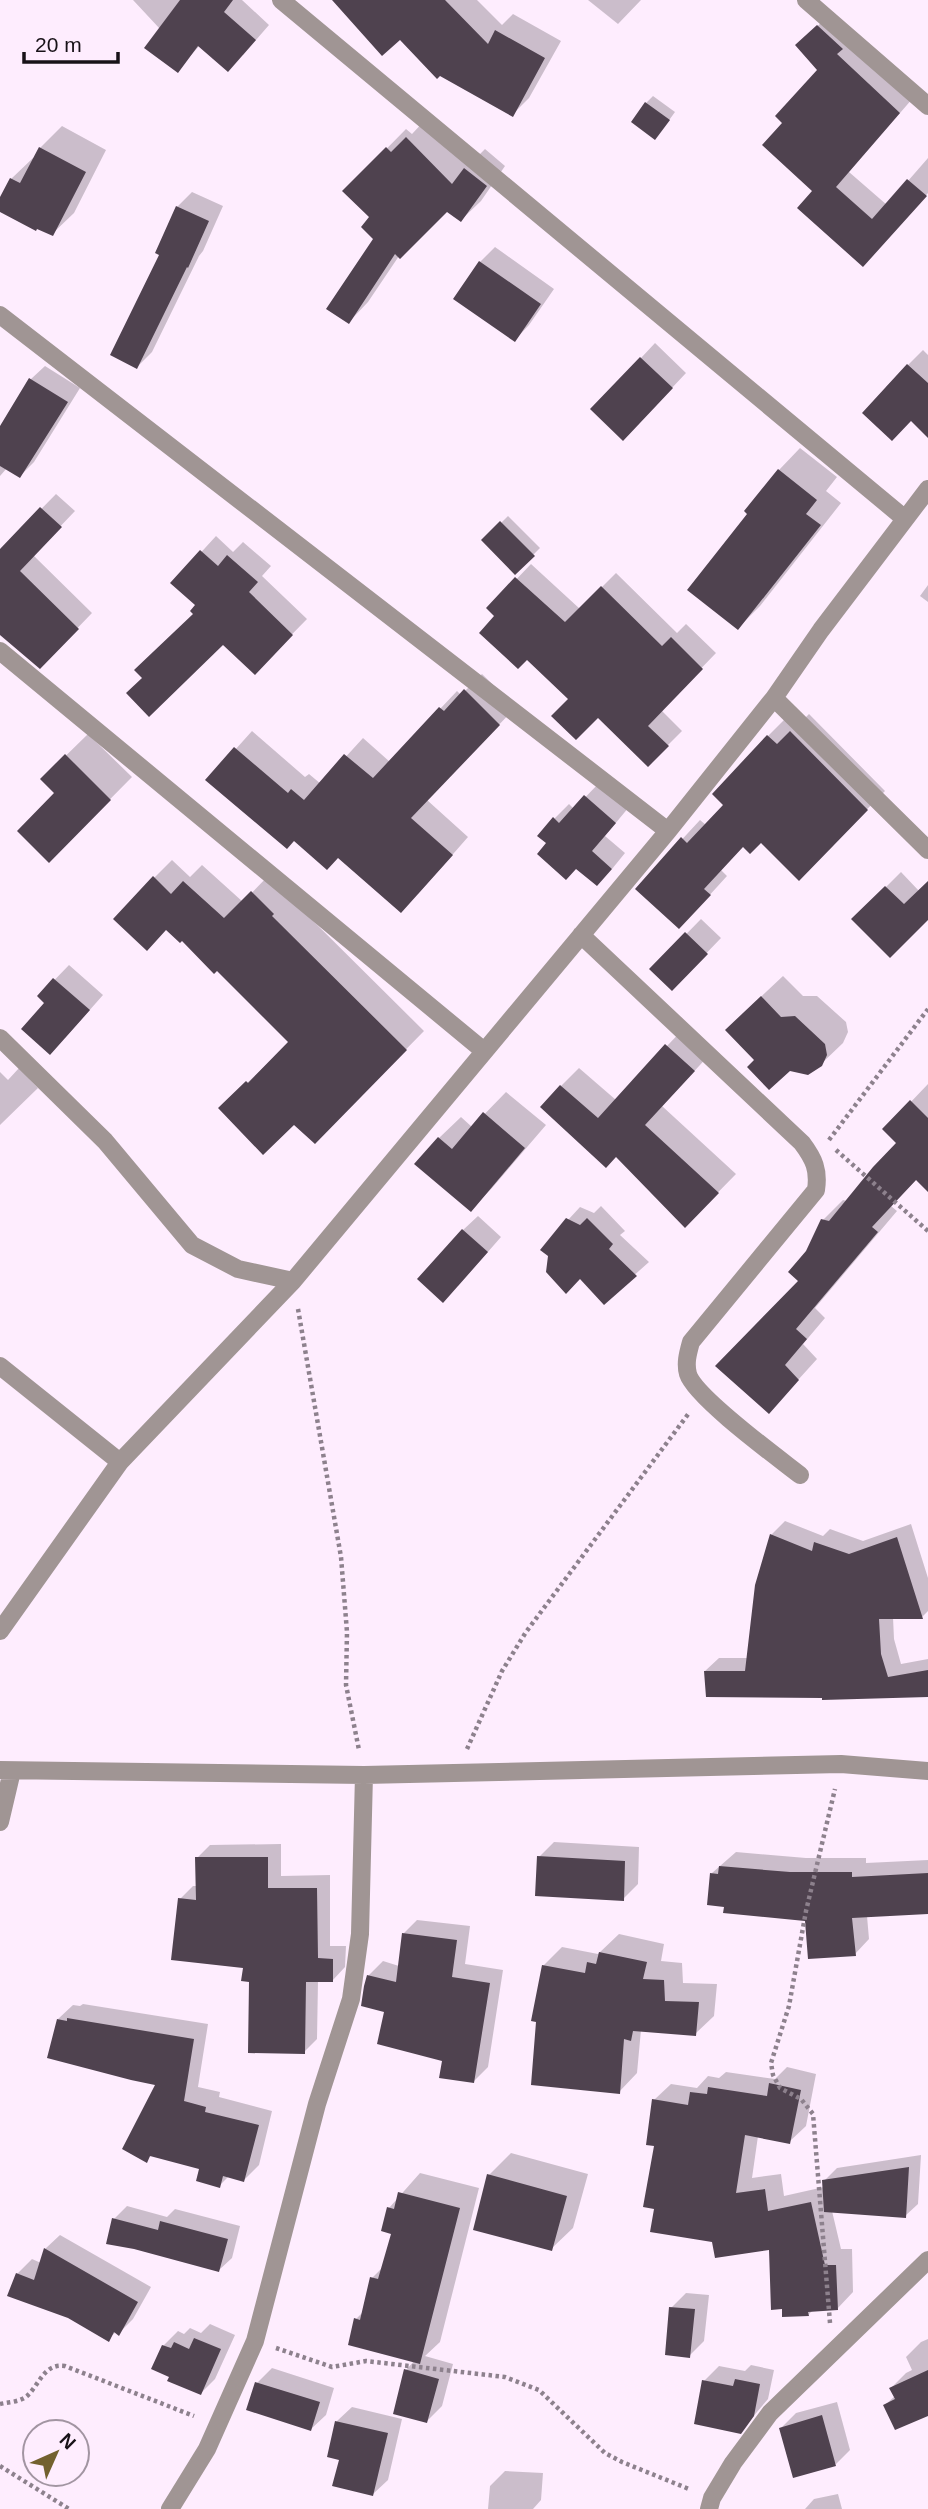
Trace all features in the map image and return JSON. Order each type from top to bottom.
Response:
[{"type":"street","points":[[281,0],[904,518]]},
{"type":"street","points":[[806,0],[928,106]]},
{"type":"street","points":[[0,314],[668,831]]},
{"type":"street","points":[[0,1632],[120,1462],[293,1281],[668,831],[774,698],[904,518],[928,489]]},
{"type":"street","points":[[0,651],[484,1051]]},
{"type":"street","points":[[774,698],[928,850]]},
{"type":"street","points":[[581,935],[802,1143],[814,1160],[818,1175],[816,1190],[691,1342],[687,1358],[689,1376],[702,1395],[800,1475]]},
{"type":"street","points":[[0,1038],[105,1141],[192,1245],[238,1269],[293,1281]]},
{"type":"street","points":[[0,1366],[120,1462]]},
{"type":"street","points":[[0,1822],[6,1771],[364,1775],[841,1764],[928,1771]]},
{"type":"street","points":[[170,2509],[207,2449],[255,2341],[317,2104],[351,1999],[360,1934],[364,1775]]},
{"type":"street","points":[[710,2504],[733,2463],[770,2413],[928,2260]]},
{"type":"path","points":[[928,1009],[827,1143],[928,1231]]},
{"type":"path","points":[[293,1281],[341,1557],[347,1632],[346,1685],[364,1775]]},
{"type":"path","points":[[456,1773],[502,1671],[526,1632],[702,1395]]},
{"type":"path","points":[[832,2354],[815,2126],[807,2105],[780,2088],[773,2075],[771,2063],[789,2006],[806,1911],[841,1764]]},
{"type":"path","points":[[255,2341],[323,2366],[339,2367],[366,2361],[505,2377],[538,2390],[605,2453],[710,2504]]},
{"type":"path","points":[[0,2404],[24,2398],[47,2370],[65,2365],[218,2426]]},
{"type":"path","points":[[0,2466],[69,2509]]},
{"type":"building","points":[[180,0],[233,0],[224,12],[256,40],[228,72],[198,46],[178,73],[144,48]]},
{"type":"building","points":[[332,0],[445,0],[488,44],[495,30],[545,58],[513,117],[440,76],[437,79],[400,40],[382,56]]},
{"type":"building","points":[[817,25],[843,49],[837,54],[900,113],[836,187],[872,219],[907,179],[927,196],[863,267],[797,208],[812,191],[762,145],[782,123],[775,116],[817,70],[795,45]]},
{"type":"building","points":[[645,102],[670,120],[655,140],[631,122]]},
{"type":"building","points":[[406,137],[452,184],[464,168],[487,186],[461,222],[447,212],[400,259],[395,254],[349,324],[326,309],[373,239],[361,227],[369,217],[342,191],[386,147],[391,152]]},
{"type":"building","points":[[39,147],[86,172],[53,236],[37,229],[36,231],[0,212],[0,197],[10,178],[20,183]]},
{"type":"building","points":[[176,206],[209,221],[137,369],[110,355],[159,255],[155,253]]},
{"type":"building","points":[[479,261],[541,304],[515,342],[453,299]]},
{"type":"building","points":[[640,357],[673,388],[623,441],[590,409]]},
{"type":"building","points":[[907,364],[928,383],[928,438],[911,421],[892,441],[862,413]]},
{"type":"building","points":[[29,378],[68,402],[20,478],[0,466],[0,426]]},
{"type":"building","points":[[778,469],[817,500],[806,514],[821,525],[738,630],[687,590],[747,514],[744,511]]},
{"type":"building","points":[[40,507],[62,527],[20,571],[79,629],[40,669],[0,635],[0,549]]},
{"type":"building","points":[[500,521],[535,556],[515,575],[481,540]]},
{"type":"building","points":[[200,550],[218,566],[227,555],[258,582],[249,592],[293,635],[255,675],[223,645],[149,717],[126,693],[142,678],[134,670],[193,614],[190,611],[195,605],[170,583]]},
{"type":"building","points":[[515,577],[565,622],[601,586],[662,646],[671,637],[703,669],[648,726],[669,746],[648,767],[598,718],[576,740],[551,716],[568,699],[527,660],[518,669],[479,633],[494,616],[486,608]]},
{"type":"building","points":[[464,689],[500,725],[411,818],[453,855],[401,913],[338,858],[327,870],[294,841],[287,849],[205,780],[234,747],[288,793],[291,789],[304,800],[344,754],[373,778],[439,707],[444,711]]},
{"type":"building","points":[[790,731],[868,810],[799,881],[761,843],[750,854],[743,847],[704,889],[711,895],[679,929],[635,889],[681,837],[687,843],[723,805],[712,794],[767,735],[777,744]]},
{"type":"building","points":[[65,754],[111,800],[49,863],[17,831],[54,793],[40,779]]},
{"type":"building","points":[[584,795],[616,823],[592,851],[612,869],[597,886],[576,869],[566,880],[537,854],[546,843],[537,836],[553,817],[559,823]]},
{"type":"building","points":[[153,876],[171,894],[183,881],[224,918],[251,891],[274,914],[272,916],[407,1050],[315,1144],[294,1125],[263,1155],[218,1108],[246,1081],[248,1083],[288,1042],[217,971],[214,974],[182,941],[180,943],[166,930],[147,951],[113,919]]},
{"type":"building","points":[[928,881],[928,920],[890,958],[851,919],[885,886],[904,904]]},
{"type":"building","points":[[685,932],[708,954],[672,991],[649,969]]},
{"type":"building","points":[[53,978],[90,1010],[50,1055],[21,1029],[44,1003],[37,996]]},
{"type":"building","points":[[761,996],[781,1017],[795,1016],[825,1044],[827,1055],[822,1066],[808,1075],[790,1071],[769,1090],[747,1067],[754,1060],[725,1030]]},
{"type":"building","points":[[665,1044],[695,1071],[645,1125],[719,1193],[685,1228],[616,1157],[606,1168],[540,1107],[560,1085],[598,1118]]},
{"type":"building","points":[[910,1100],[928,1118],[928,1192],[916,1180],[872,1227],[878,1232],[796,1329],[807,1339],[785,1365],[799,1380],[769,1414],[715,1366],[798,1281],[788,1272],[806,1251],[821,1219],[829,1221],[896,1143],[882,1129]]},
{"type":"building","points":[[483,1112],[525,1148],[471,1212],[414,1164],[438,1137],[452,1149]]},
{"type":"building","points":[[566,1218],[580,1225],[587,1218],[613,1244],[609,1249],[637,1276],[604,1305],[580,1279],[566,1294],[546,1272],[548,1256],[540,1250]]},
{"type":"building","points":[[462,1229],[488,1252],[443,1303],[417,1279]]},
{"type":"building","points":[[770,1534],[812,1551],[814,1542],[849,1554],[897,1537],[923,1619],[879,1619],[881,1654],[888,1677],[928,1670],[928,1697],[822,1700],[706,1697],[704,1671],[745,1671],[755,1585]]},
{"type":"building","points":[[537,1856],[625,1861],[624,1901],[535,1896]]},
{"type":"building","points":[[195,1857],[268,1857],[268,1888],[317,1888],[318,1958],[333,1959],[333,1982],[306,1982],[305,2054],[248,2053],[249,1982],[241,1981],[243,1968],[171,1960],[178,1898],[196,1900]]},
{"type":"building","points":[[719,1866],[790,1872],[852,1872],[852,1877],[928,1873],[928,1914],[852,1918],[856,1956],[808,1959],[805,1921],[723,1913],[724,1907],[707,1905],[710,1873],[718,1874]]},
{"type":"building","points":[[402,1933],[457,1940],[452,1977],[490,1983],[474,2083],[439,2078],[442,2061],[377,2044],[384,2012],[361,2006],[364,1986],[367,1975],[396,1982]]},
{"type":"building","points":[[599,1952],[647,1962],[643,1979],[664,1980],[665,2001],[699,2002],[696,2036],[633,2031],[631,2041],[624,2039],[620,2094],[531,2085],[536,2022],[531,2021],[542,1965],[585,1973],[587,1962],[596,1964]]},
{"type":"building","points":[[67,2018],[194,2039],[184,2101],[206,2107],[205,2112],[259,2125],[244,2182],[223,2176],[220,2188],[196,2181],[199,2169],[150,2156],[147,2163],[122,2149],[155,2085],[47,2058],[57,2019],[67,2021]]},
{"type":"building","points":[[769,2083],[801,2090],[790,2144],[745,2135],[736,2193],[765,2189],[768,2211],[811,2202],[825,2265],[836,2265],[838,2310],[808,2312],[809,2316],[782,2317],[782,2309],[771,2310],[769,2250],[715,2258],[712,2242],[650,2232],[654,2209],[643,2207],[654,2146],[646,2145],[652,2099],[688,2105],[690,2092],[707,2094],[708,2087],[767,2096]]},
{"type":"building","points":[[909,2167],[906,2218],[824,2212],[822,2180]]},
{"type":"building","points":[[487,2174],[567,2196],[552,2251],[473,2230]]},
{"type":"building","points":[[398,2192],[460,2208],[420,2364],[348,2345],[354,2318],[360,2320],[370,2277],[378,2279],[391,2234],[381,2231],[387,2207],[394,2209]]},
{"type":"building","points":[[112,2218],[158,2230],[160,2221],[228,2239],[219,2272],[106,2244]]},
{"type":"building","points":[[44,2248],[138,2302],[119,2336],[114,2332],[109,2342],[68,2318],[7,2296],[16,2273],[34,2280]]},
{"type":"building","points":[[669,2307],[695,2309],[690,2358],[665,2355]]},
{"type":"building","points":[[194,2338],[221,2349],[201,2395],[167,2381],[169,2377],[151,2369],[162,2345],[171,2348],[174,2342],[189,2349]]},
{"type":"building","points":[[404,2369],[439,2379],[427,2423],[393,2414]]},
{"type":"building","points":[[928,2370],[928,2416],[895,2430],[883,2405],[895,2399],[889,2388]]},
{"type":"building","points":[[735,2379],[760,2384],[754,2416],[741,2434],[694,2424],[702,2380],[733,2386]]},
{"type":"building","points":[[255,2382],[320,2402],[311,2431],[246,2410]]},
{"type":"building","points":[[822,2415],[836,2466],[793,2478],[779,2428]]},
{"type":"building","points":[[335,2421],[388,2433],[373,2496],[332,2486],[339,2460],[327,2457]]}]
